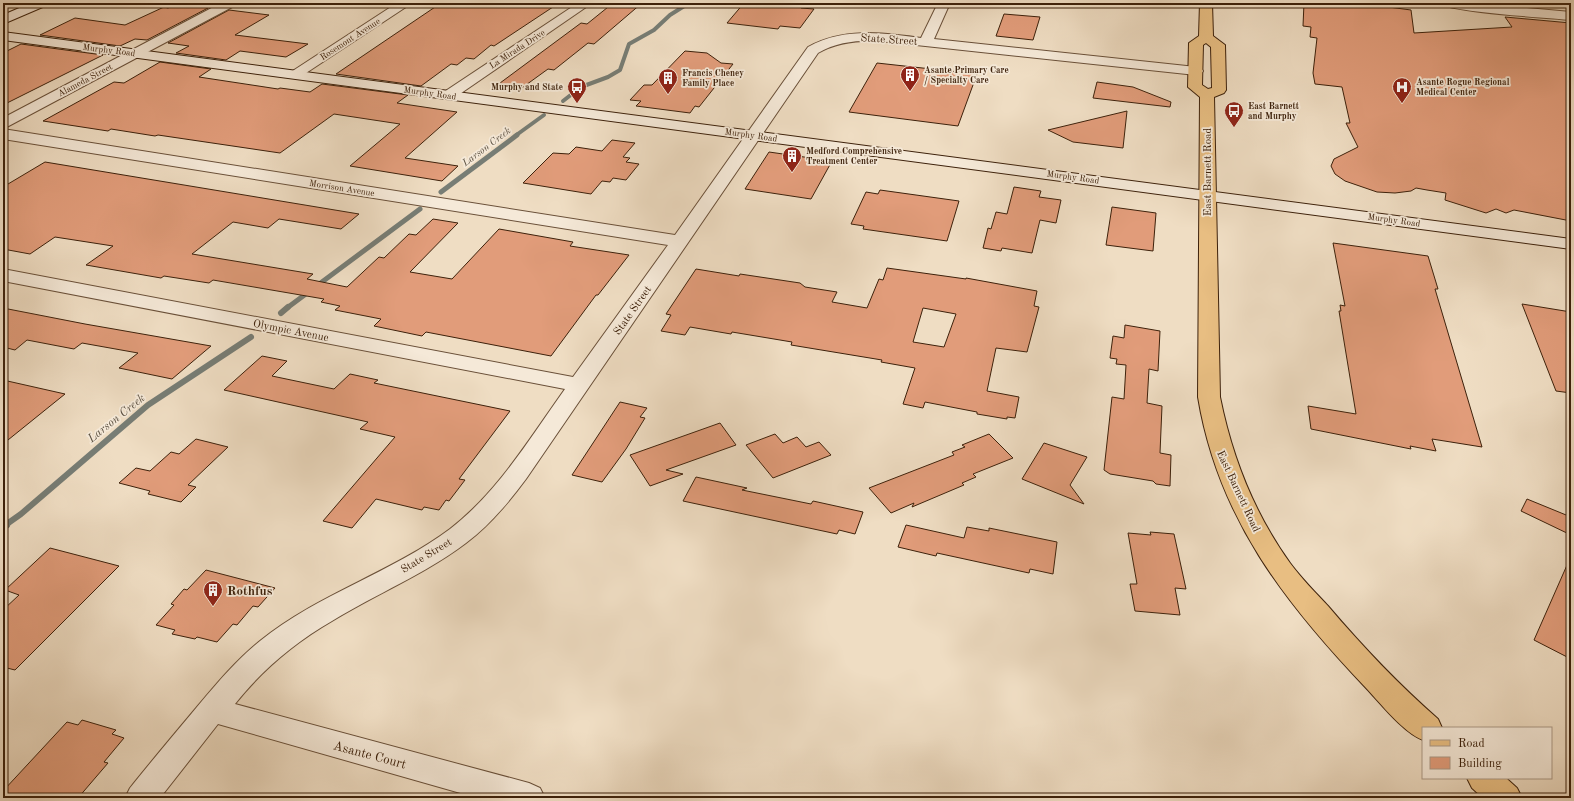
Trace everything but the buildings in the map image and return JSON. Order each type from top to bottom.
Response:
[{"type":"main road","points":[[1206,3],[1206,38]]},
{"type":"main road","points":[[1206,38],[1218,45],[1219,90],[1207,95],[1195,87],[1196,43],[1206,38]]},
{"type":"main road","name":"East Barnett Road","points":[[1207,95],[1209,397],[1213,424],[1221,454],[1254,526],[1281,570],[1346,649],[1398,703],[1426,727]]},
{"type":"main road","points":[[1484,779],[1506,798]]},
{"type":"street","points":[[3,20],[41,3]]},
{"type":"street","name":"Alameda Street","points":[[3,124],[230,3]]},
{"type":"street","name":"Rosemont Avenue","points":[[295,74],[406,3]]},
{"type":"street","name":"La Mirada Drive","points":[[449,95],[586,3]]},
{"type":"street","points":[[926,42],[944,3]]},
{"type":"street","points":[[1446,3],[1478,8],[1571,16]]},
{"type":"street","name":"Murphy Road","points":[[3,36],[1571,244]]},
{"type":"street","name":"State Street","points":[[141,798],[223,696],[252,665],[279,641],[308,620],[342,600],[416,562],[448,543],[475,522],[496,502],[518,474],[578,385],[813,50],[823,44],[847,37],[863,36],[1196,71]]},
{"type":"street","name":"Morrison Avenue","points":[[3,134],[680,241]]},
{"type":"street","name":"Olympic Avenue","points":[[3,275],[578,385]]},
{"type":"street","name":"Asante Court","points":[[212,710],[529,798]]},
{"type":"waterway","name":"Larson Creek","points":[[563,101],[581,87],[608,77],[620,70],[629,44],[654,30],[670,15],[689,3]]},
{"type":"waterway","name":"Larson Creek","points":[[515,136],[544,115]]},
{"type":"waterway","name":"Larson Creek","points":[[441,192],[517,135]]},
{"type":"waterway","name":"Larson Creek","points":[[287,308],[420,209]]},
{"type":"waterway","name":"Larson Creek","points":[[281,313],[288,307]]},
{"type":"waterway","name":"Larson Creek","points":[[4,526],[21,514],[148,405],[251,337]]},
{"type":"place","name":"Asante Primary Care / Specialty Care","points":[[910,92]]},
{"type":"place","name":"Francis Cheney Family Place","points":[[668,95]]},
{"type":"place","name":"Murphy and State","points":[[577,104]]},
{"type":"place","name":"Asante Rogue Regional Medical Center","points":[[1402,104]]},
{"type":"place","name":"East Barnett and Murphy","points":[[1234,128]]},
{"type":"place","name":"Medford Comprehensive Treatment Center","points":[[792,173]]},
{"type":"place","name":"Rothfus","points":[[213,607]]}]
